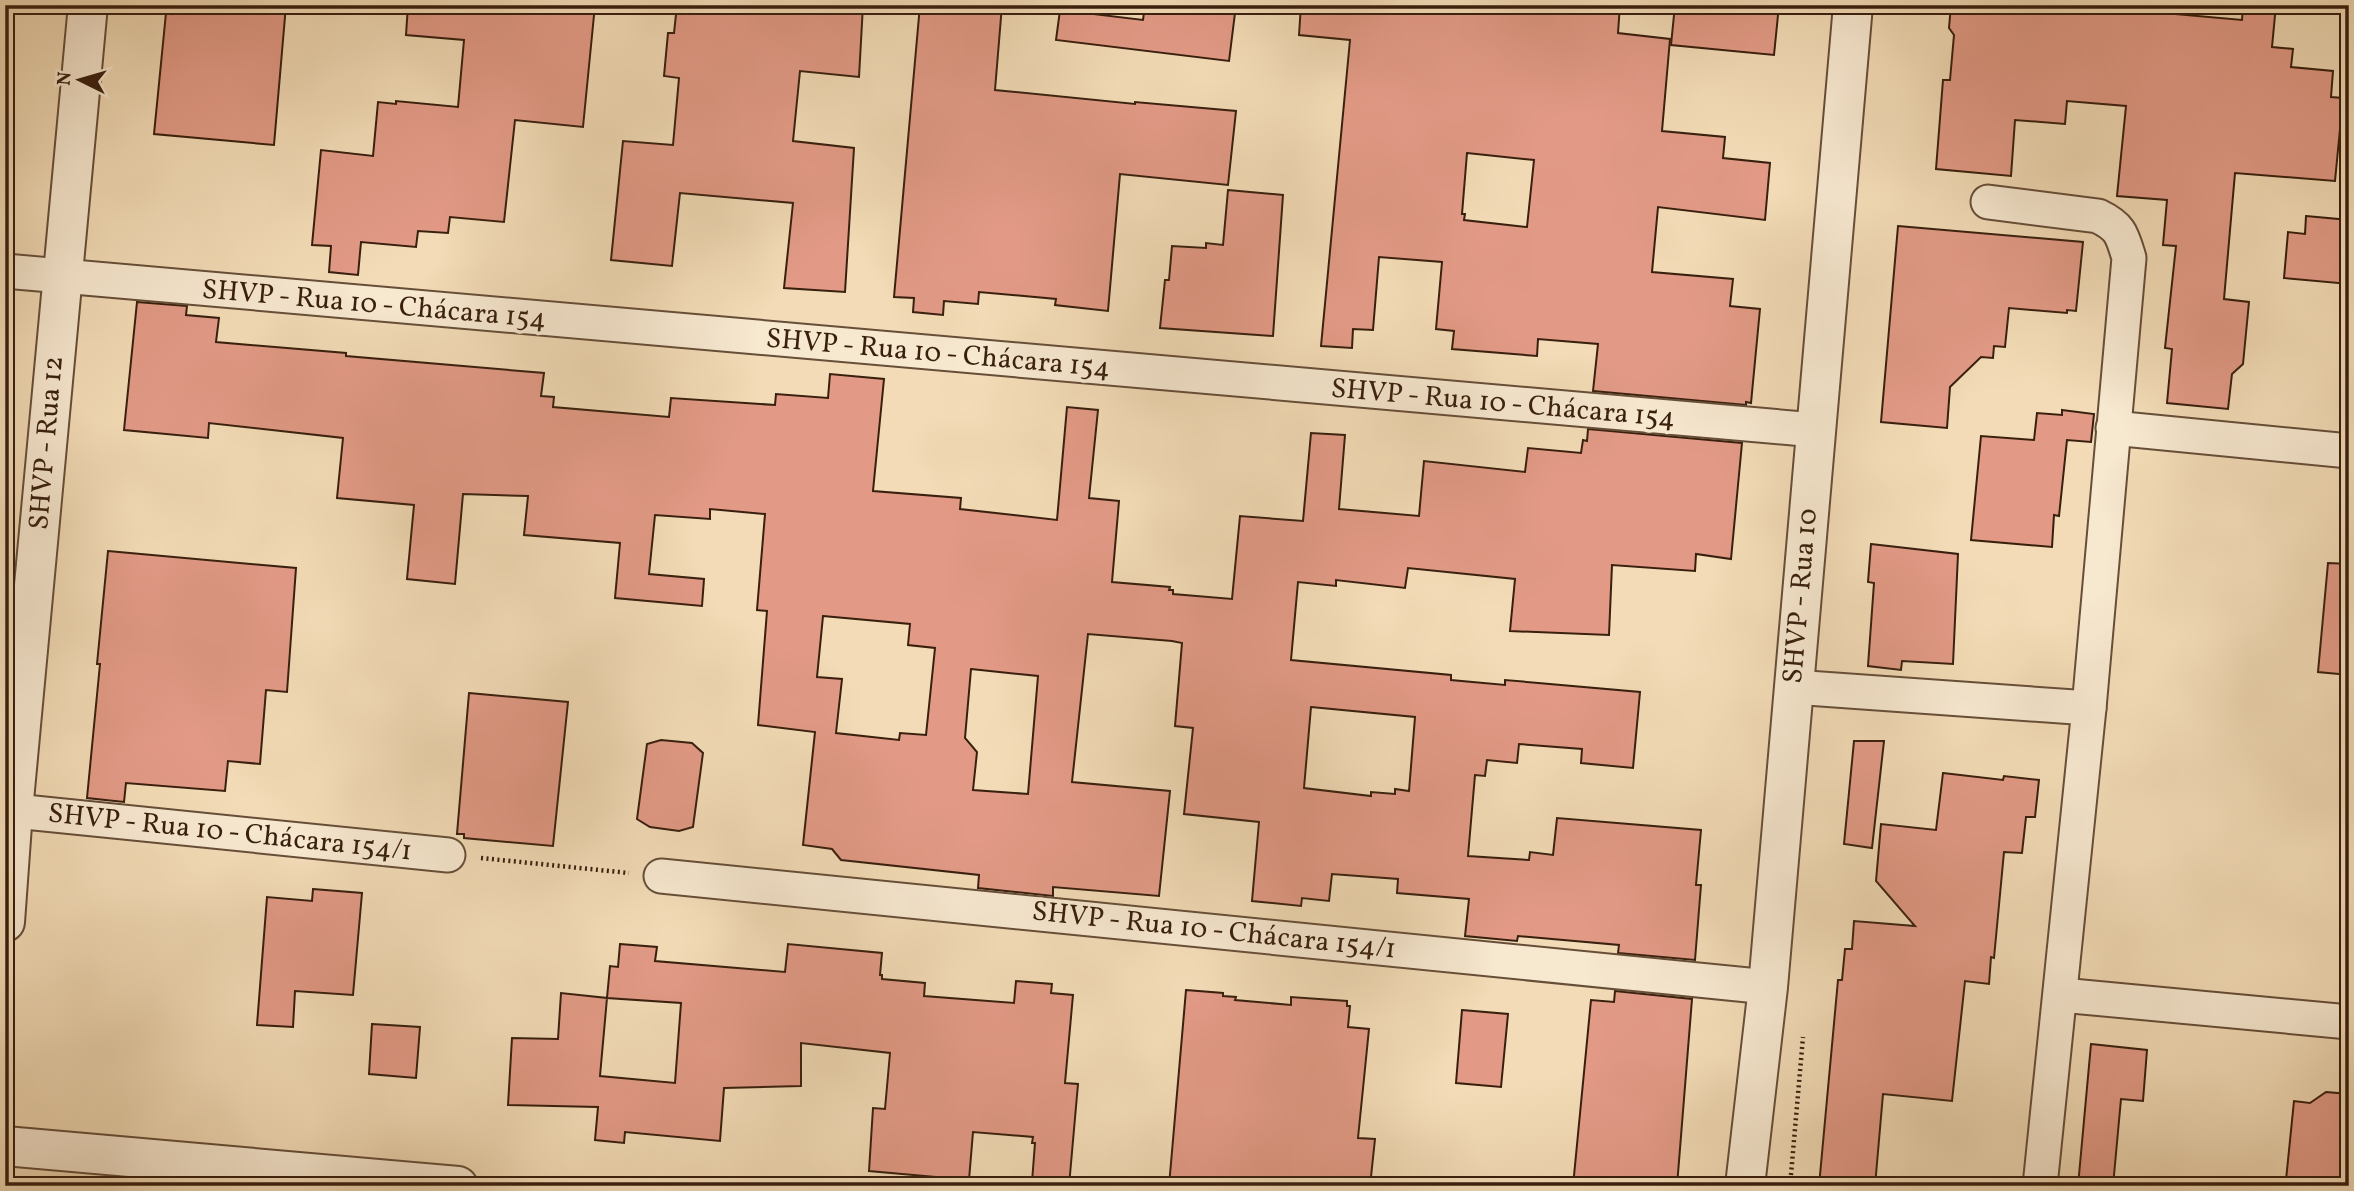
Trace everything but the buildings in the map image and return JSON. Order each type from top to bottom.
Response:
[{"type":"street","name":"SHVP - Rua 12","points":[[5,922],[9,811],[88,5]]},
{"type":"street","name":"SHVP - Rua 10","points":[[1745,1186],[1768,987],[1853,5]]},
{"type":"street","points":[[1988,202],[2098,216],[2113,223],[2122,234],[2129,258],[2089,708],[2040,1186]]},
{"type":"street","name":"SHVP - Rua 10 - Chácara 154","points":[[5,271],[1815,430]]},
{"type":"street","points":[[2113,428],[2349,451]]},
{"type":"street","points":[[1793,687],[2089,708]]},
{"type":"street","name":"SHVP - Rua 10 - Chácara 154/1","points":[[9,811],[448,855]]},
{"type":"street","name":"SHVP - Rua 10 - Chácara 154/1","points":[[661,876],[1768,987]]},
{"type":"street","points":[[2061,995],[2349,1022]]},
{"type":"street","points":[[5,1146],[458,1186]]},
{"type":"path","points":[[448,855],[661,876]]}]
